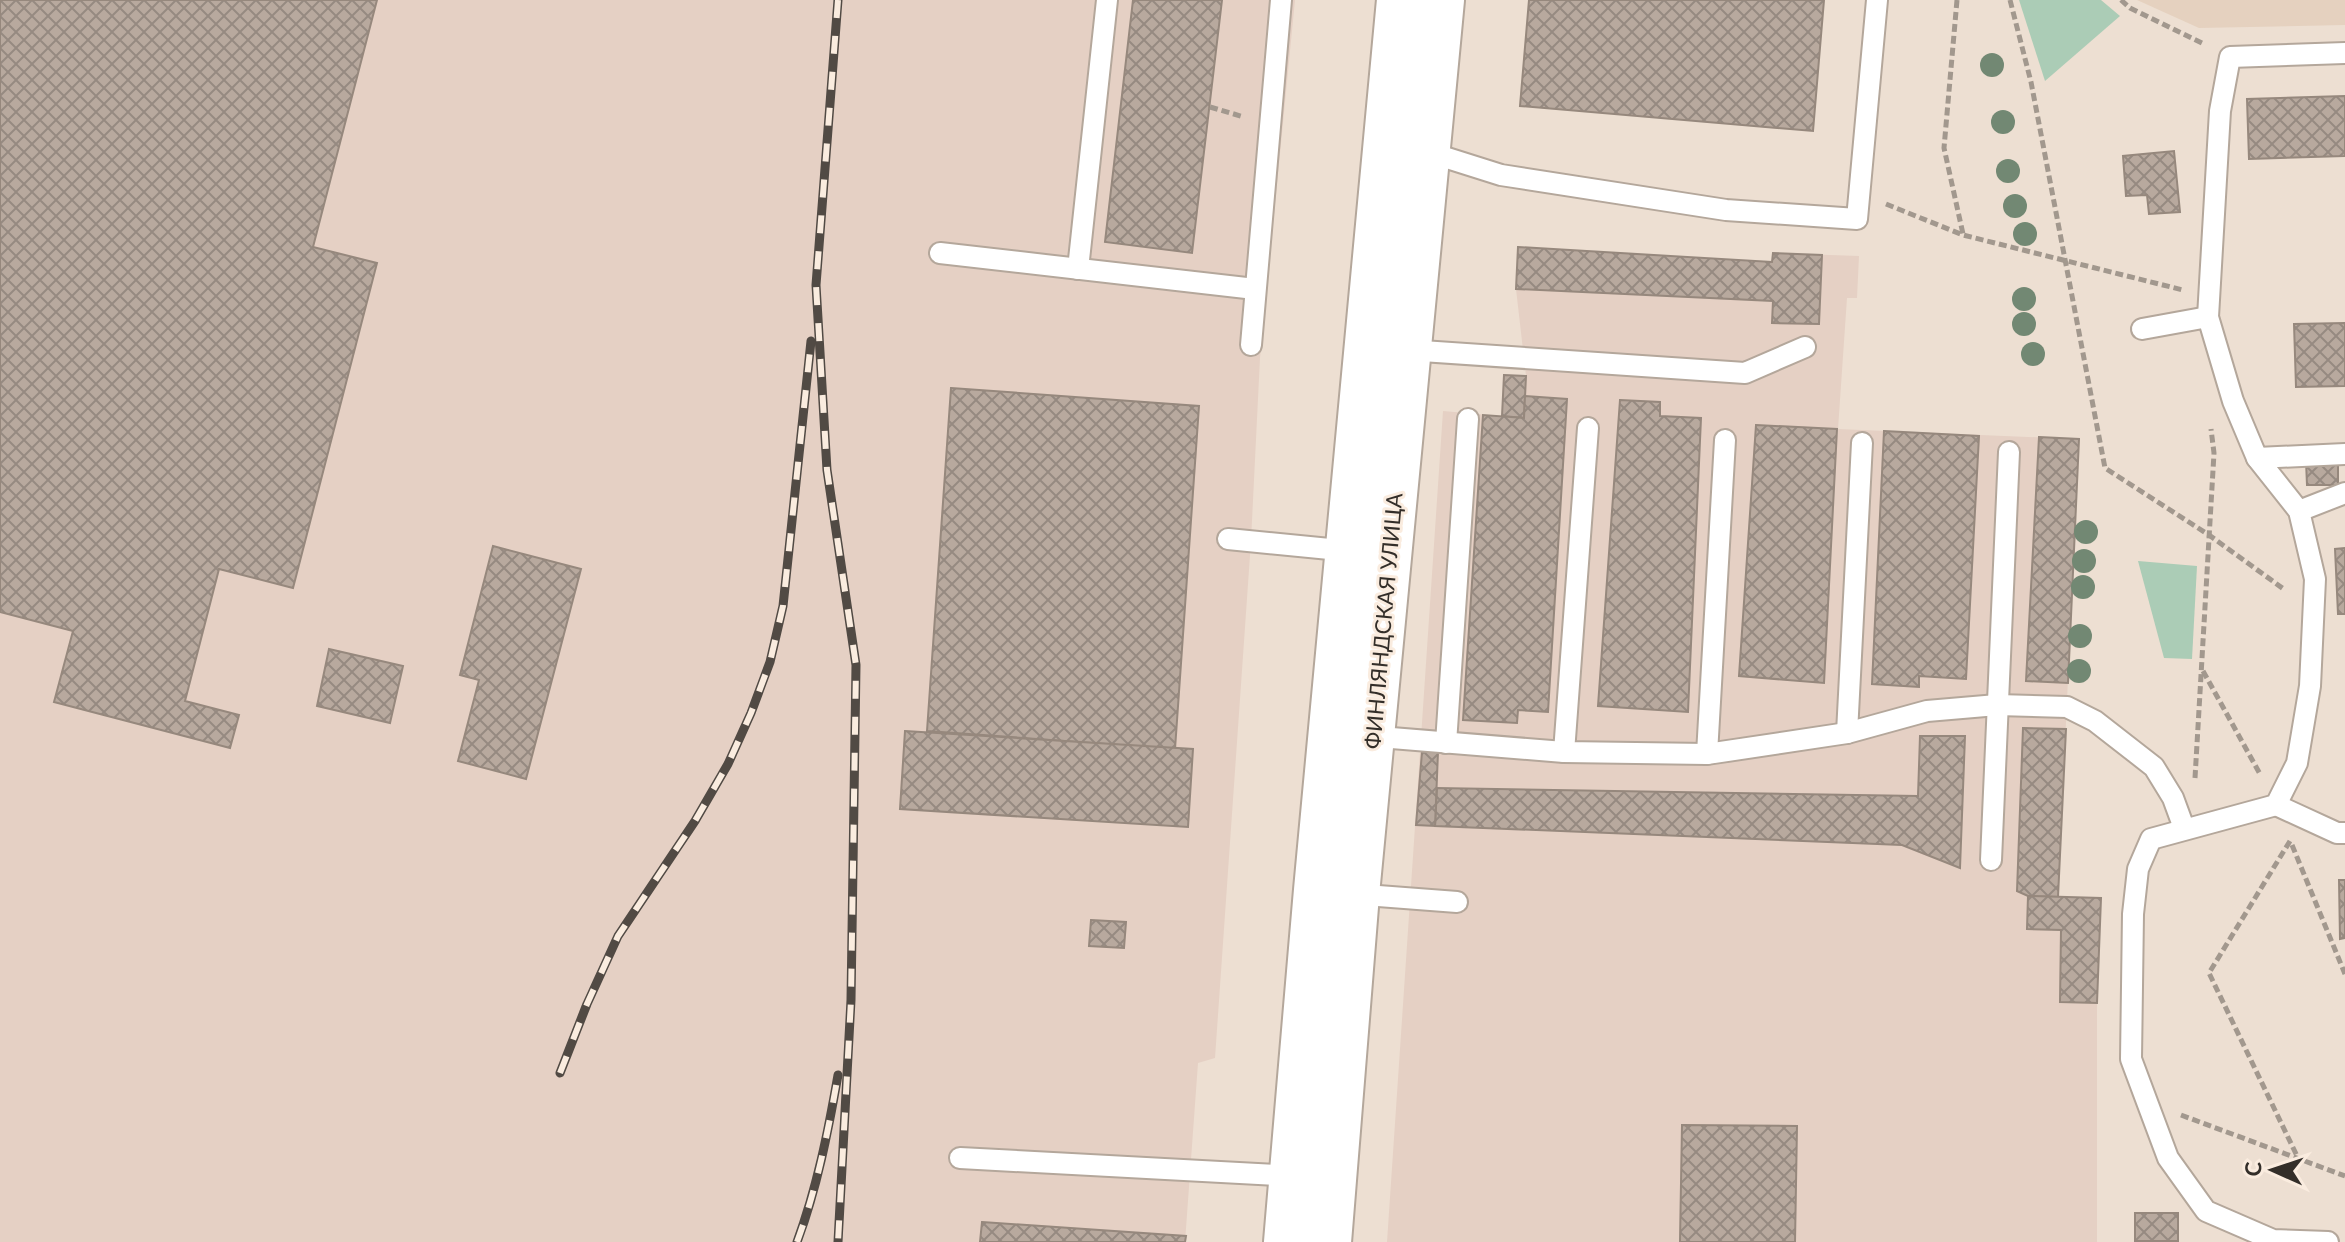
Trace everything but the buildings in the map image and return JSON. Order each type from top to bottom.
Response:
[{"type":"street","name":"ФИНЛЯНДСКАЯ УЛИЦА","points":[[1286,1242],[1290,1176],[1336,892],[1369,552],[1385,147],[1399,0]]},
{"type":"street","name":"ФИНЛЯНДСКАЯ УЛИЦА","points":[[1369,552],[1407,350],[1442,0]]},
{"type":"street","name":"ФИНЛЯНДСКАЯ УЛИЦА","points":[[1329,1242],[1333,1179],[1336,892]]},
{"type":"lane","points":[[1078,269],[1107,0]]},
{"type":"lane","points":[[1251,345],[1281,0]]},
{"type":"lane","points":[[1385,147],[1428,151],[1501,175],[1726,210],[1857,219],[1877,0]]},
{"type":"lane","points":[[2276,805],[2297,763],[2310,686],[2315,579],[2299,511],[2257,458],[2233,401],[2208,317],[2220,111],[2230,57],[2345,53]]},
{"type":"lane","points":[[940,253],[1255,289]]},
{"type":"lane","points":[[2142,329],[2208,317]]},
{"type":"lane","points":[[1407,350],[1745,373],[1805,347]]},
{"type":"lane","points":[[1446,743],[1468,419]]},
{"type":"lane","points":[[1564,752],[1588,428]]},
{"type":"lane","points":[[1707,754],[1725,440]]},
{"type":"lane","points":[[1847,733],[1862,443]]},
{"type":"lane","points":[[1991,860],[2009,452]]},
{"type":"lane","points":[[2257,458],[2345,454]]},
{"type":"lane","points":[[2299,511],[2345,493]]},
{"type":"lane","points":[[1228,539],[1369,552]]},
{"type":"lane","points":[[1352,735],[1564,752],[1707,754],[1847,733],[1927,711],[1997,705],[2067,707],[2095,721],[2154,767],[2190,828]]},
{"type":"lane","points":[[2328,1242],[2273,1240],[2206,1211],[2168,1158],[2131,1059],[2133,914],[2138,869],[2151,839],[2276,805],[2337,833],[2345,833]]},
{"type":"lane","points":[[1336,892],[1457,902]]},
{"type":"lane","points":[[960,1158],[1333,1179]]},
{"type":"path","points":[[1957,0],[1944,148],[1963,235]]},
{"type":"path","points":[[2010,0],[2031,82],[2105,468],[2209,535],[2314,611]]},
{"type":"path","points":[[2121,0],[2130,8],[2230,57]]},
{"type":"path","points":[[1210,107],[1233,113]]},
{"type":"path","points":[[1858,201],[1891,204],[1963,235],[2185,290],[2208,317]]},
{"type":"path","points":[[2190,828],[2214,453],[2211,423]]},
{"type":"path","points":[[2202,669],[2276,805],[2345,974]]},
{"type":"path","points":[[2290,841],[2209,973],[2298,1158]]},
{"type":"path","points":[[2336,953],[2345,957]]},
{"type":"path","points":[[2147,1102],[2345,1176]]},
{"type":"shaded area","points":[[0,0],[1295,0],[1260,358],[1251,541],[1215,1058],[1198,1063],[1185,1242],[0,1242]]},
{"type":"shaded area","points":[[2137,0],[2345,0],[2345,25],[2199,28]]},
{"type":"shaded area","points":[[1518,247],[1772,262],[1773,253],[1859,256],[1857,298],[1847,298],[1838,429],[2079,439],[2058,897],[2101,898],[2097,1003],[2097,1242],[1387,1242],[1443,411],[1524,418],[1526,376],[1516,289]]},
{"type":"green space","points":[[2019,0],[2101,0],[2120,16],[2045,81]]},
{"type":"green space","points":[[2138,561],[2197,566],[2192,659],[2164,658]]},
{"type":"railway","points":[[838,0],[816,285],[827,470],[856,665],[851,1000],[838,1242]]},
{"type":"railway","points":[[560,1073],[618,936],[695,821],[728,764],[770,662],[783,606],[811,341]]},
{"type":"railway","points":[[797,1242],[821,1160],[838,1075]]}]
